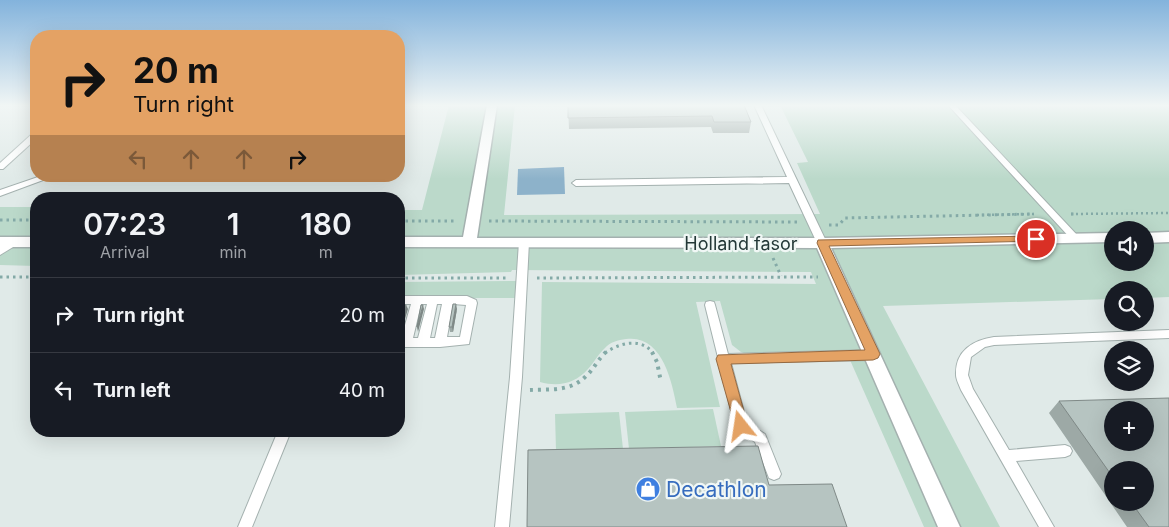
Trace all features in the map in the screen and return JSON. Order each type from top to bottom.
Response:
[{"type":"street","points":[[469,242],[488,130]]},
{"type":"street","points":[[1154,238],[1169,237]]},
{"type":"street","name":"Holland fasor","points":[[405,242],[822,243],[1104,238]]},
{"type":"street","points":[[0,242],[30,242]]},
{"type":"street","points":[[822,243],[949,527]]},
{"type":"lane","points":[[768,130],[822,243]]},
{"type":"lane","points":[[974,130],[1075,238]]},
{"type":"lane","points":[[0,167],[30,140]]},
{"type":"lane","points":[[576,183],[791,180]]},
{"type":"lane","points":[[0,193],[32,182]]},
{"type":"lane","points":[[0,252],[15,242]]},
{"type":"lane","points":[[502,527],[516,377],[524,242]]},
{"type":"lane","points":[[405,300],[467,300],[472,303],[465,341],[405,343]]},
{"type":"lane","points":[[405,334],[416,300]]},
{"type":"lane","points":[[424,343],[433,300]]},
{"type":"lane","points":[[440,343],[448,300]]},
{"type":"lane","points":[[710,305],[741,426],[760,438],[774,474]]},
{"type":"lane","points":[[1047,527],[967,390],[962,375],[966,354],[974,347],[994,341],[1169,334]]},
{"type":"lane","points":[[723,359],[873,354]]},
{"type":"lane","points":[[245,527],[282,437]]},
{"type":"lane","points":[[1005,456],[1065,451]]},
{"type":"path","points":[[405,221],[812,223],[839,225],[845,218],[1169,212]]},
{"type":"path","points":[[0,220],[30,220]]},
{"type":"path","points":[[0,277],[30,277]]},
{"type":"path","points":[[405,278],[838,277]]},
{"type":"path","points":[[524,391],[575,385],[586,377],[603,355],[613,346],[628,342],[638,343],[656,356],[660,382]]},
{"type":"green space","points":[[443,130],[513,130],[504,215],[820,214],[797,163],[808,162],[792,130],[1169,130],[1169,297],[1154,298],[1154,281],[1104,281],[1104,299],[883,306],[1000,527],[924,527],[846,351],[749,355],[741,352],[732,345],[720,301],[696,302],[720,407],[677,408],[672,385],[663,362],[657,352],[648,344],[638,339],[623,339],[609,344],[583,374],[572,381],[560,384],[540,382],[542,282],[816,284],[811,272],[512,270],[511,272],[405,275],[405,210],[422,210]]},
{"type":"green space","points":[[0,207],[30,207],[30,266],[0,265]]},
{"type":"green space","points":[[517,281],[515,298],[405,298],[405,282]]},
{"type":"green space","points":[[713,409],[721,446],[629,449],[625,412]]},
{"type":"green space","points":[[619,412],[623,449],[556,451],[555,414]]},
{"type":"water","points":[[564,167],[565,194],[517,195],[518,169]]},
{"type":"building","points":[[453,304],[456,304],[452,327],[449,327]]},
{"type":"building","points":[[421,305],[423,305],[417,327]]},
{"type":"building","points":[[1169,398],[1169,527],[1149,527],[1137,511],[1154,511],[1154,461],[1104,461],[1104,465],[1059,401]]},
{"type":"building","name":"Decathlon","points":[[758,446],[769,485],[832,484],[847,527],[527,527],[528,450]]},
{"type":"place","name":"Decathlon","points":[[648,489]]},
{"type":"route","points":[[741,426],[723,359],[873,354],[822,243],[1036,239]]}]
